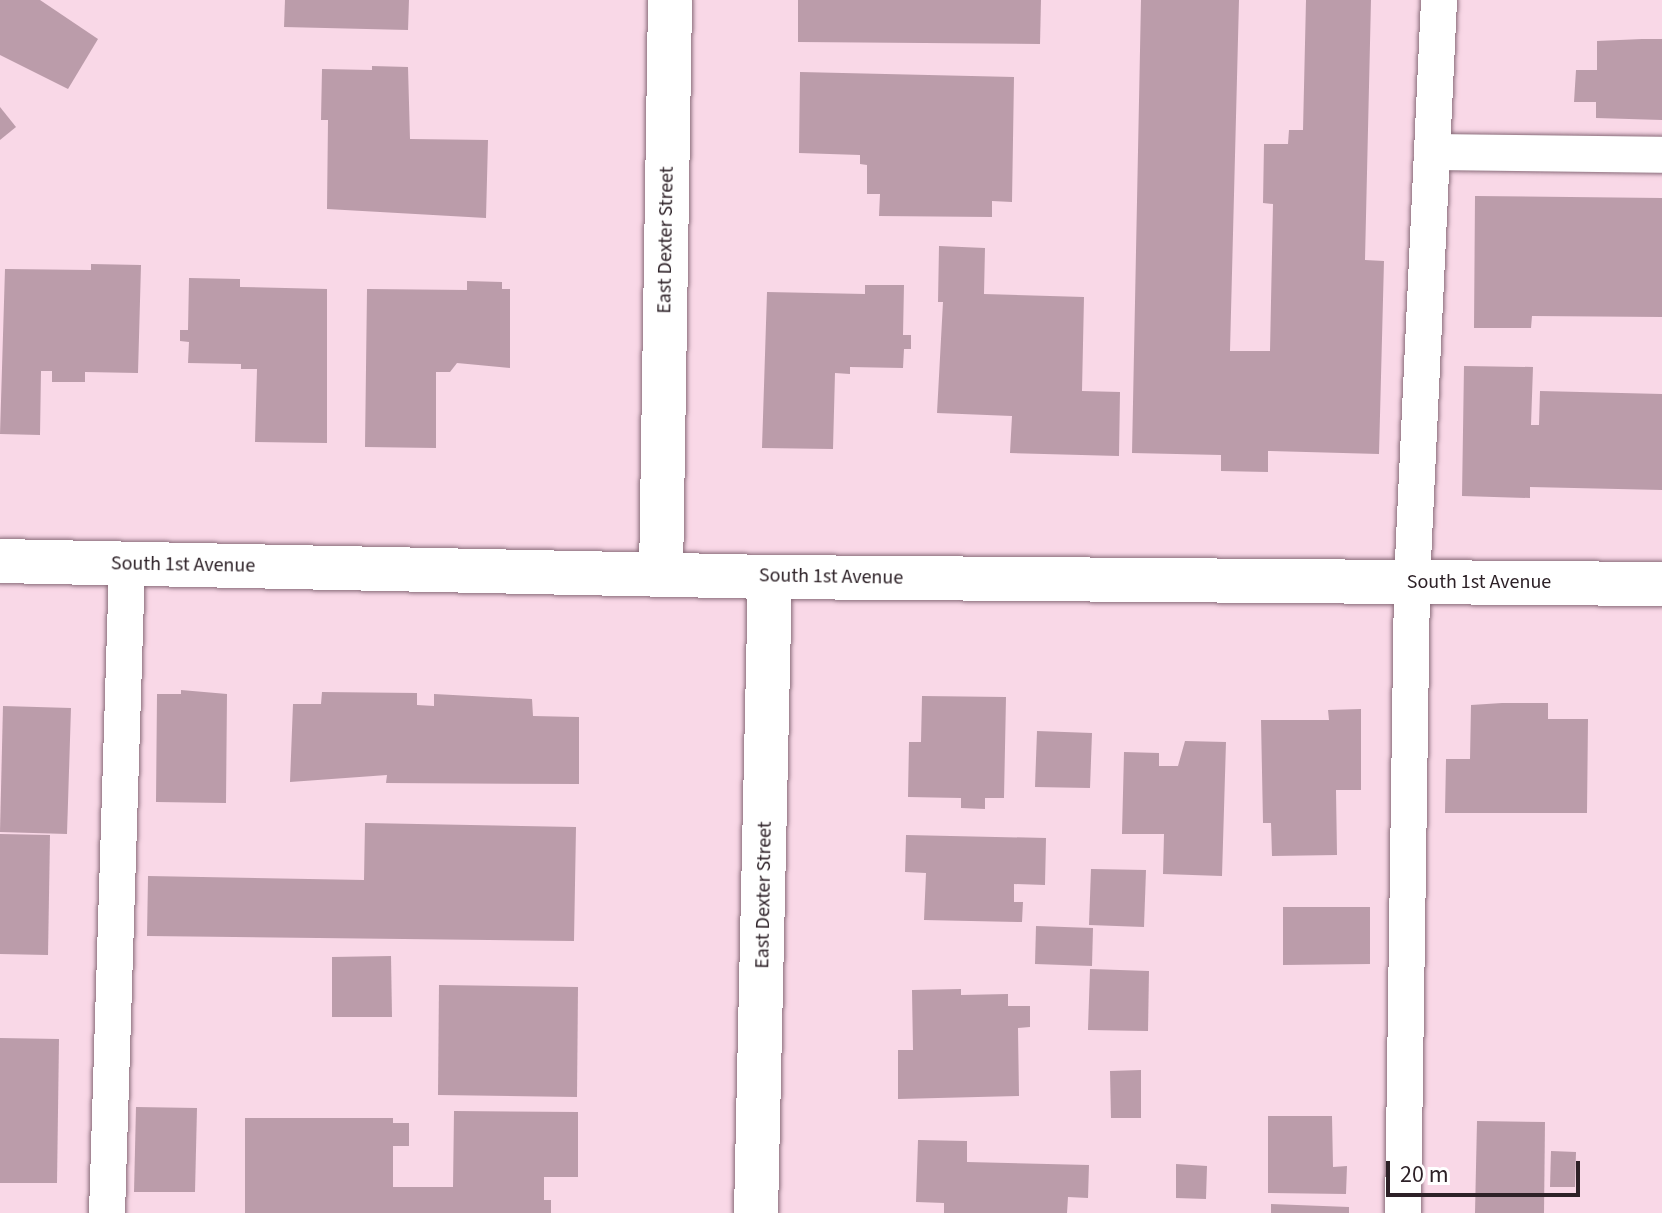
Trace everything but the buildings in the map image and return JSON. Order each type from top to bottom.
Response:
[{"type":"street","name":"East Dexter Street","points":[[661,575],[670,0]]},
{"type":"street","name":"South 1st Avenue","points":[[0,561],[770,577],[1662,584]]},
{"type":"street","name":"East Dexter Street","points":[[756,1213],[770,577]]},
{"type":"lane","points":[[1403,1213],[1412,582],[1439,0]]},
{"type":"lane","points":[[1432,152],[1662,155]]},
{"type":"lane","points":[[107,1213],[127,564]]}]
